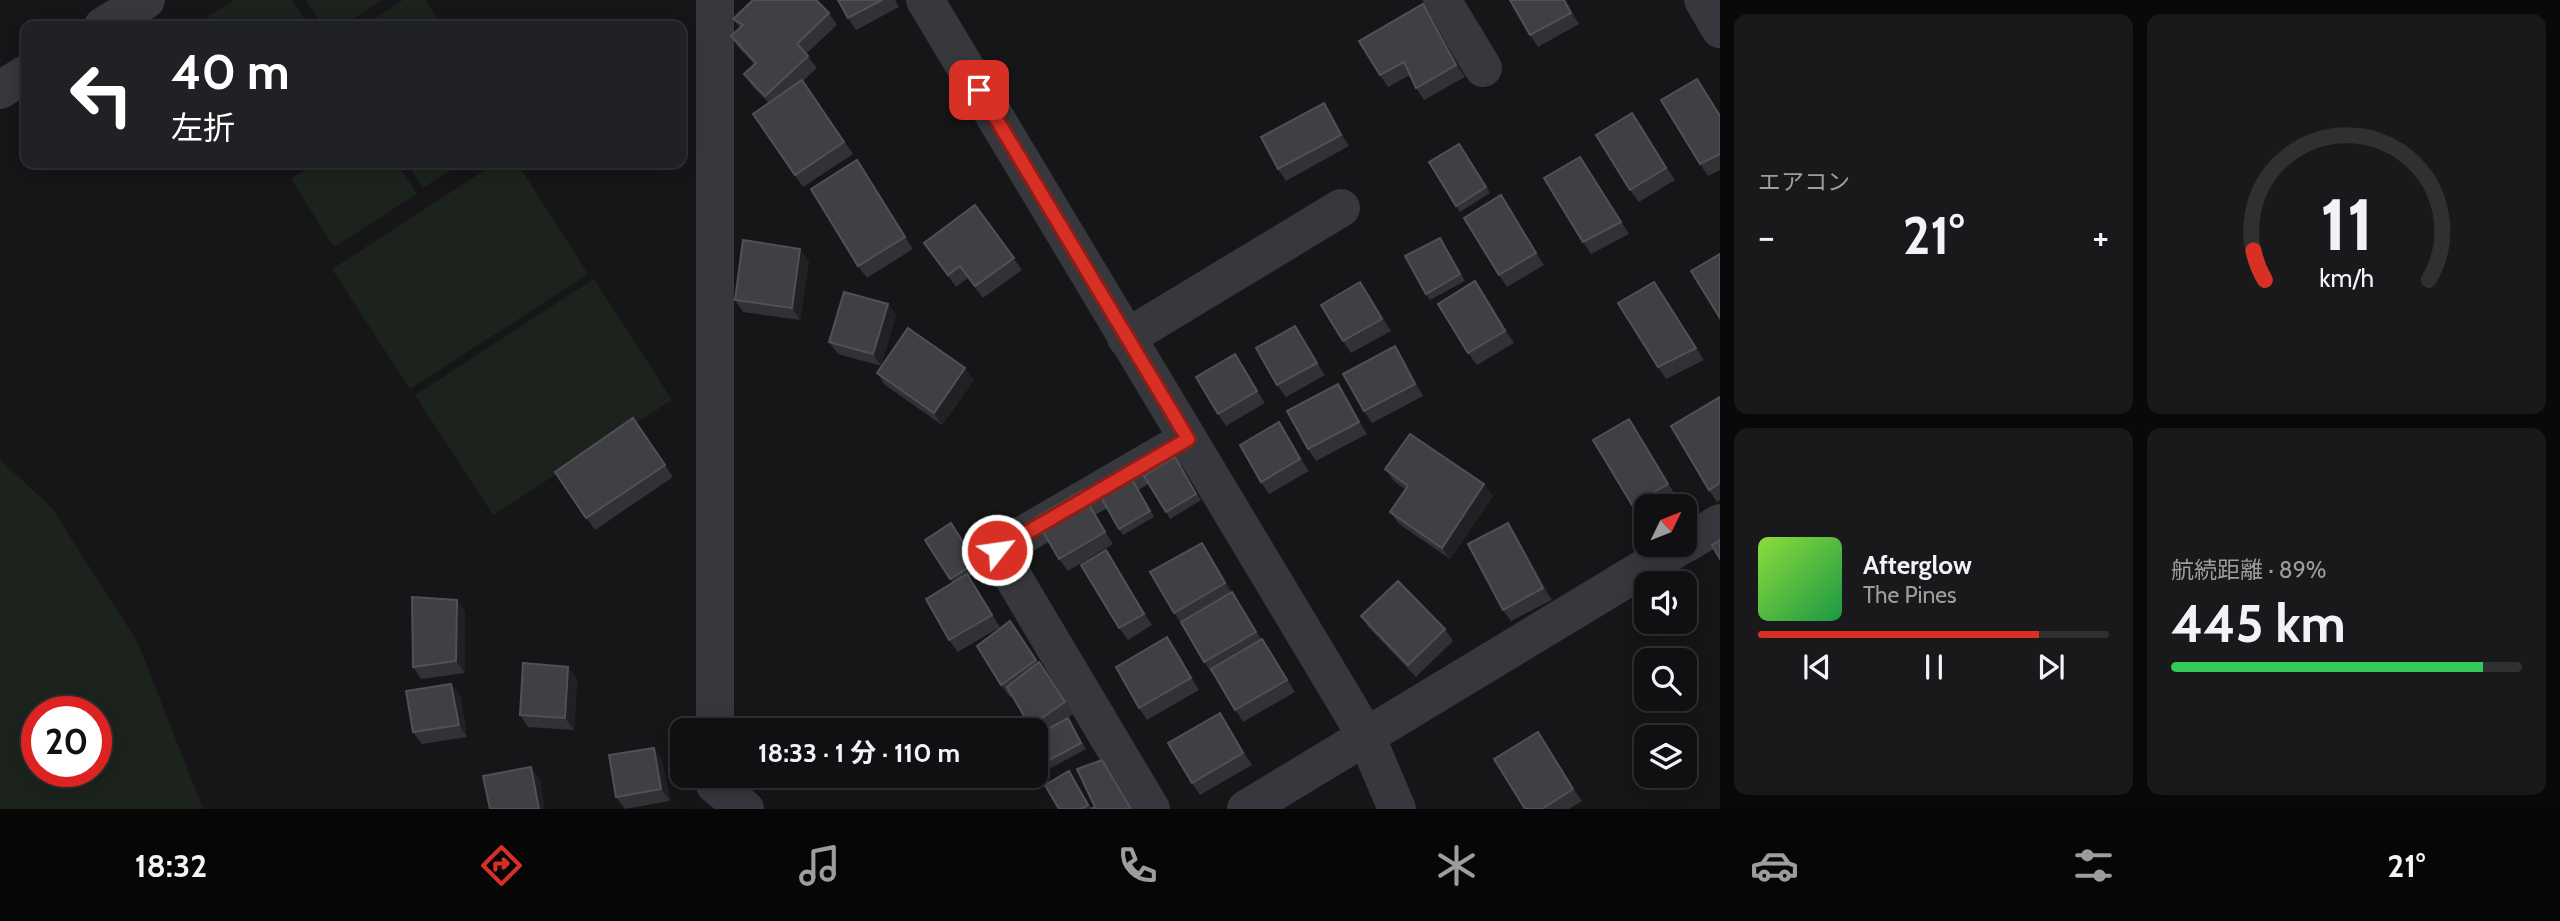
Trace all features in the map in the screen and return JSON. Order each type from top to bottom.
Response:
[{"type":"street","points":[[111,21],[146,0]]},
{"type":"street","points":[[715,0],[715,718]]},
{"type":"street","points":[[925,0],[1366,736],[1397,809]]},
{"type":"street","points":[[1441,0],[1483,68]]},
{"type":"street","points":[[1703,0],[1720,29]]},
{"type":"street","points":[[0,90],[21,77]]},
{"type":"street","points":[[1126,338],[1341,208]]},
{"type":"street","points":[[1151,809],[997,550],[1188,439]]},
{"type":"street","points":[[1698,536],[1720,523]]},
{"type":"street","points":[[1245,809],[1663,557]]},
{"type":"street","points":[[716,790],[745,809]]},
{"type":"shaded area","points":[[234,0],[292,0],[306,21],[202,21]]},
{"type":"shaded area","points":[[306,0],[382,0],[350,21],[320,21]]},
{"type":"shaded area","points":[[403,0],[425,0],[439,21],[370,21]]},
{"type":"shaded area","points":[[308,168],[400,168],[417,194],[334,247],[291,179]]},
{"type":"shaded area","points":[[410,168],[453,168],[423,188]]},
{"type":"shaded area","points":[[488,168],[520,168],[588,274],[410,389],[332,269]]},
{"type":"shaded area","points":[[594,279],[672,400],[493,515],[415,395]]},
{"type":"shaded area","points":[[0,460],[51,507],[138,643],[203,809],[0,809]]},
{"type":"building","points":[[753,0],[816,0],[829,13],[797,44],[808,56],[765,96],[744,74],[756,63],[731,36],[743,25],[733,19]]},
{"type":"building","points":[[838,0],[882,0],[848,18]]},
{"type":"building","points":[[1510,0],[1564,0],[1571,13],[1530,35]]},
{"type":"building","points":[[1423,4],[1456,65],[1416,88],[1404,62],[1380,75],[1359,41]]},
{"type":"building","points":[[1697,79],[1720,116],[1720,154],[1700,164],[1661,100]]},
{"type":"building","points":[[802,80],[844,142],[795,175],[753,114]]},
{"type":"building","points":[[1324,103],[1341,135],[1278,169],[1261,137]]},
{"type":"building","points":[[1632,113],[1666,168],[1630,190],[1596,135]]},
{"type":"building","points":[[1459,144],[1486,187],[1456,206],[1429,162]]},
{"type":"building","points":[[1580,157],[1621,222],[1583,242],[1544,178]]},
{"type":"building","points":[[857,160],[905,237],[858,266],[811,189]]},
{"type":"building","points":[[1501,195],[1536,253],[1499,275],[1464,218]]},
{"type":"building","points":[[975,205],[1014,258],[975,286],[960,266],[948,275],[924,243]]},
{"type":"building","points":[[1440,238],[1460,274],[1426,294],[1405,256]]},
{"type":"building","points":[[743,240],[800,249],[792,308],[735,300]]},
{"type":"building","points":[[1720,254],[1720,318],[1691,271]]},
{"type":"building","points":[[1475,281],[1505,331],[1468,353],[1438,304]]},
{"type":"building","points":[[1360,282],[1382,319],[1343,341],[1321,305]]},
{"type":"building","points":[[1654,282],[1696,348],[1658,367],[1618,303]]},
{"type":"building","points":[[844,292],[888,304],[873,354],[829,342]]},
{"type":"building","points":[[1295,326],[1317,363],[1277,385],[1256,348]]},
{"type":"building","points":[[908,328],[965,368],[934,413],[877,373]]},
{"type":"building","points":[[1395,346],[1415,384],[1364,411],[1343,374]]},
{"type":"building","points":[[1235,354],[1257,391],[1218,414],[1196,377]]},
{"type":"building","points":[[1338,384],[1359,422],[1308,449],[1287,411]]},
{"type":"building","points":[[1720,397],[1720,483],[1709,490],[1671,426]]},
{"type":"building","points":[[633,418],[665,465],[586,518],[555,472]]},
{"type":"building","points":[[1629,419],[1668,484],[1651,494],[1634,494],[1632,505],[1593,440]]},
{"type":"building","points":[[1279,422],[1300,459],[1261,482],[1240,445]]},
{"type":"building","points":[[1410,434],[1484,484],[1442,548],[1390,512],[1408,486],[1385,469]]},
{"type":"building","points":[[1175,457],[1196,494],[1166,512],[1144,476]]},
{"type":"building","points":[[1129,474],[1150,511],[1119,529],[1098,492]]},
{"type":"building","points":[[1081,491],[1105,532],[1059,559],[1035,518]]},
{"type":"building","points":[[951,523],[976,563],[950,579],[925,540]]},
{"type":"building","points":[[1508,523],[1543,588],[1503,610],[1468,544]]},
{"type":"building","points":[[1720,540],[1720,559],[1712,545]]},
{"type":"building","points":[[1202,543],[1225,583],[1174,613],[1150,572]]},
{"type":"building","points":[[1106,550],[1144,614],[1119,628],[1081,565]]},
{"type":"building","points":[[967,574],[992,615],[949,640],[926,599]]},
{"type":"building","points":[[1398,581],[1445,629],[1408,665],[1361,616]]},
{"type":"building","points":[[1232,592],[1256,632],[1204,662],[1181,622]]},
{"type":"building","points":[[412,597],[457,600],[456,661],[413,667]]},
{"type":"building","points":[[1010,621],[1036,660],[1001,685],[977,646]]},
{"type":"building","points":[[1167,637],[1191,678],[1139,708],[1116,667]]},
{"type":"building","points":[[1262,639],[1287,680],[1235,710],[1211,669]]},
{"type":"building","points":[[1039,662],[1065,702],[1042,718],[1025,718],[1007,687]]},
{"type":"building","points":[[523,663],[568,667],[565,718],[520,715]]},
{"type":"building","points":[[451,684],[459,725],[413,732],[406,691]]},
{"type":"building","points":[[1220,713],[1243,753],[1192,783],[1168,743]]},
{"type":"building","points":[[1068,718],[1081,743],[1048,761],[1048,729]]},
{"type":"building","points":[[1538,732],[1573,789],[1542,809],[1525,809],[1494,759]]},
{"type":"building","points":[[654,748],[661,789],[616,797],[609,755]]},
{"type":"building","points":[[1102,760],[1131,809],[1091,809],[1095,807],[1077,769]]},
{"type":"building","points":[[531,767],[539,809],[490,809],[483,776]]},
{"type":"building","points":[[1069,771],[1088,805],[1081,809],[1059,809],[1047,788],[1048,783]]},
{"type":"route","points":[[979,90],[1188,439],[997,550]]}]
